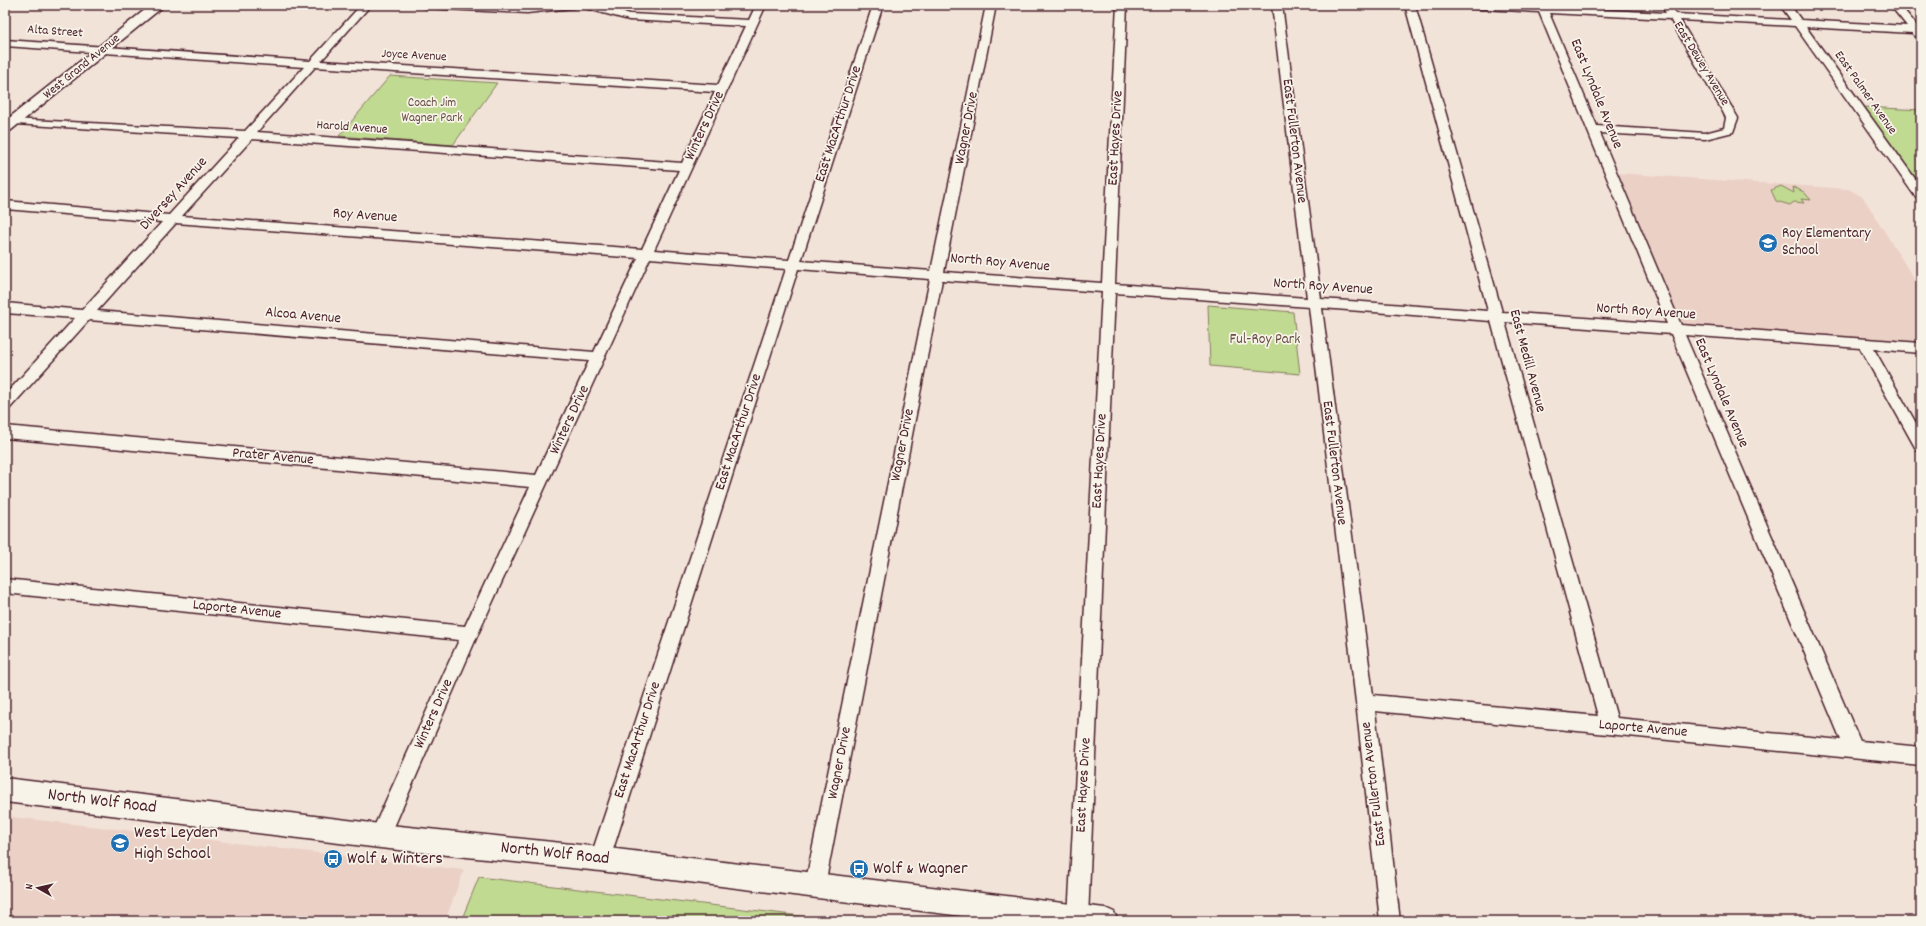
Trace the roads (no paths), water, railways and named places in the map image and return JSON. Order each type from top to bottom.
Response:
[{"type":"main road","name":"West Grand Avenue","points":[[10,124],[159,5]]},
{"type":"main road","name":"North Wolf Road","points":[[5,790],[380,836],[600,859],[1105,921]]},
{"type":"street","name":"Diversey Avenue","points":[[5,404],[366,5]]},
{"type":"street","points":[[426,5],[527,10],[579,5]]},
{"type":"street","points":[[583,5],[629,16],[753,23]]},
{"type":"street","name":"Winters Drive","points":[[380,836],[470,634],[761,5]]},
{"type":"street","name":"East MacArthur Drive","points":[[600,859],[878,5]]},
{"type":"street","name":"Wagner Drive","points":[[815,885],[991,5]]},
{"type":"street","name":"East Hayes Drive","points":[[1078,918],[1122,5]]},
{"type":"street","name":"East Fullerton Avenue","points":[[1277,5],[1365,702],[1390,921]]},
{"type":"street","name":"East Medill Avenue","points":[[1410,5],[1610,726]]},
{"type":"street","points":[[1463,5],[1542,7],[1798,22],[1919,32]]},
{"type":"street","name":"East Dewey Avenue","points":[[1592,129],[1705,136],[1729,130],[1732,118],[1729,112],[1666,5]]},
{"type":"street","name":"East Palmer Avenue","points":[[1785,5],[1921,196]]},
{"type":"street","points":[[1895,5],[1919,32]]},
{"type":"street","name":"East Lyndale Avenue","points":[[1542,7],[1676,330],[1854,749]]},
{"type":"street","name":"Alta Street","points":[[5,43],[103,49]]},
{"type":"street","name":"Joyce Avenue","points":[[103,49],[312,64],[723,89]]},
{"type":"street","name":"Harold Avenue","points":[[10,124],[249,135],[686,167]]},
{"type":"street","name":"Roy Avenue","points":[[5,205],[173,219],[723,258]]},
{"type":"street","name":"North Roy Avenue","points":[[723,258],[1921,348]]},
{"type":"street","name":"Alcoa Avenue","points":[[5,308],[598,357]]},
{"type":"street","points":[[1864,343],[1921,445]]},
{"type":"street","name":"Prater Avenue","points":[[5,432],[541,482]]},
{"type":"street","name":"Laporte Avenue","points":[[5,586],[470,634]]},
{"type":"street","name":"Laporte Avenue","points":[[1365,702],[1921,756]]},
{"type":"place","name":"Roy Elementary School","points":[[1768,243]]},
{"type":"place","name":"West Leyden High School","points":[[120,843]]},
{"type":"place","name":"Wolf & Winters","points":[[333,859]]},
{"type":"place","name":"Wolf & Wagner","points":[[859,869]]},
{"type":"park label","name":"Coach Jim Wagner Park","points":[[432,110]]},
{"type":"park label","name":"Ful-Roy Park","points":[[1265,340]]}]
